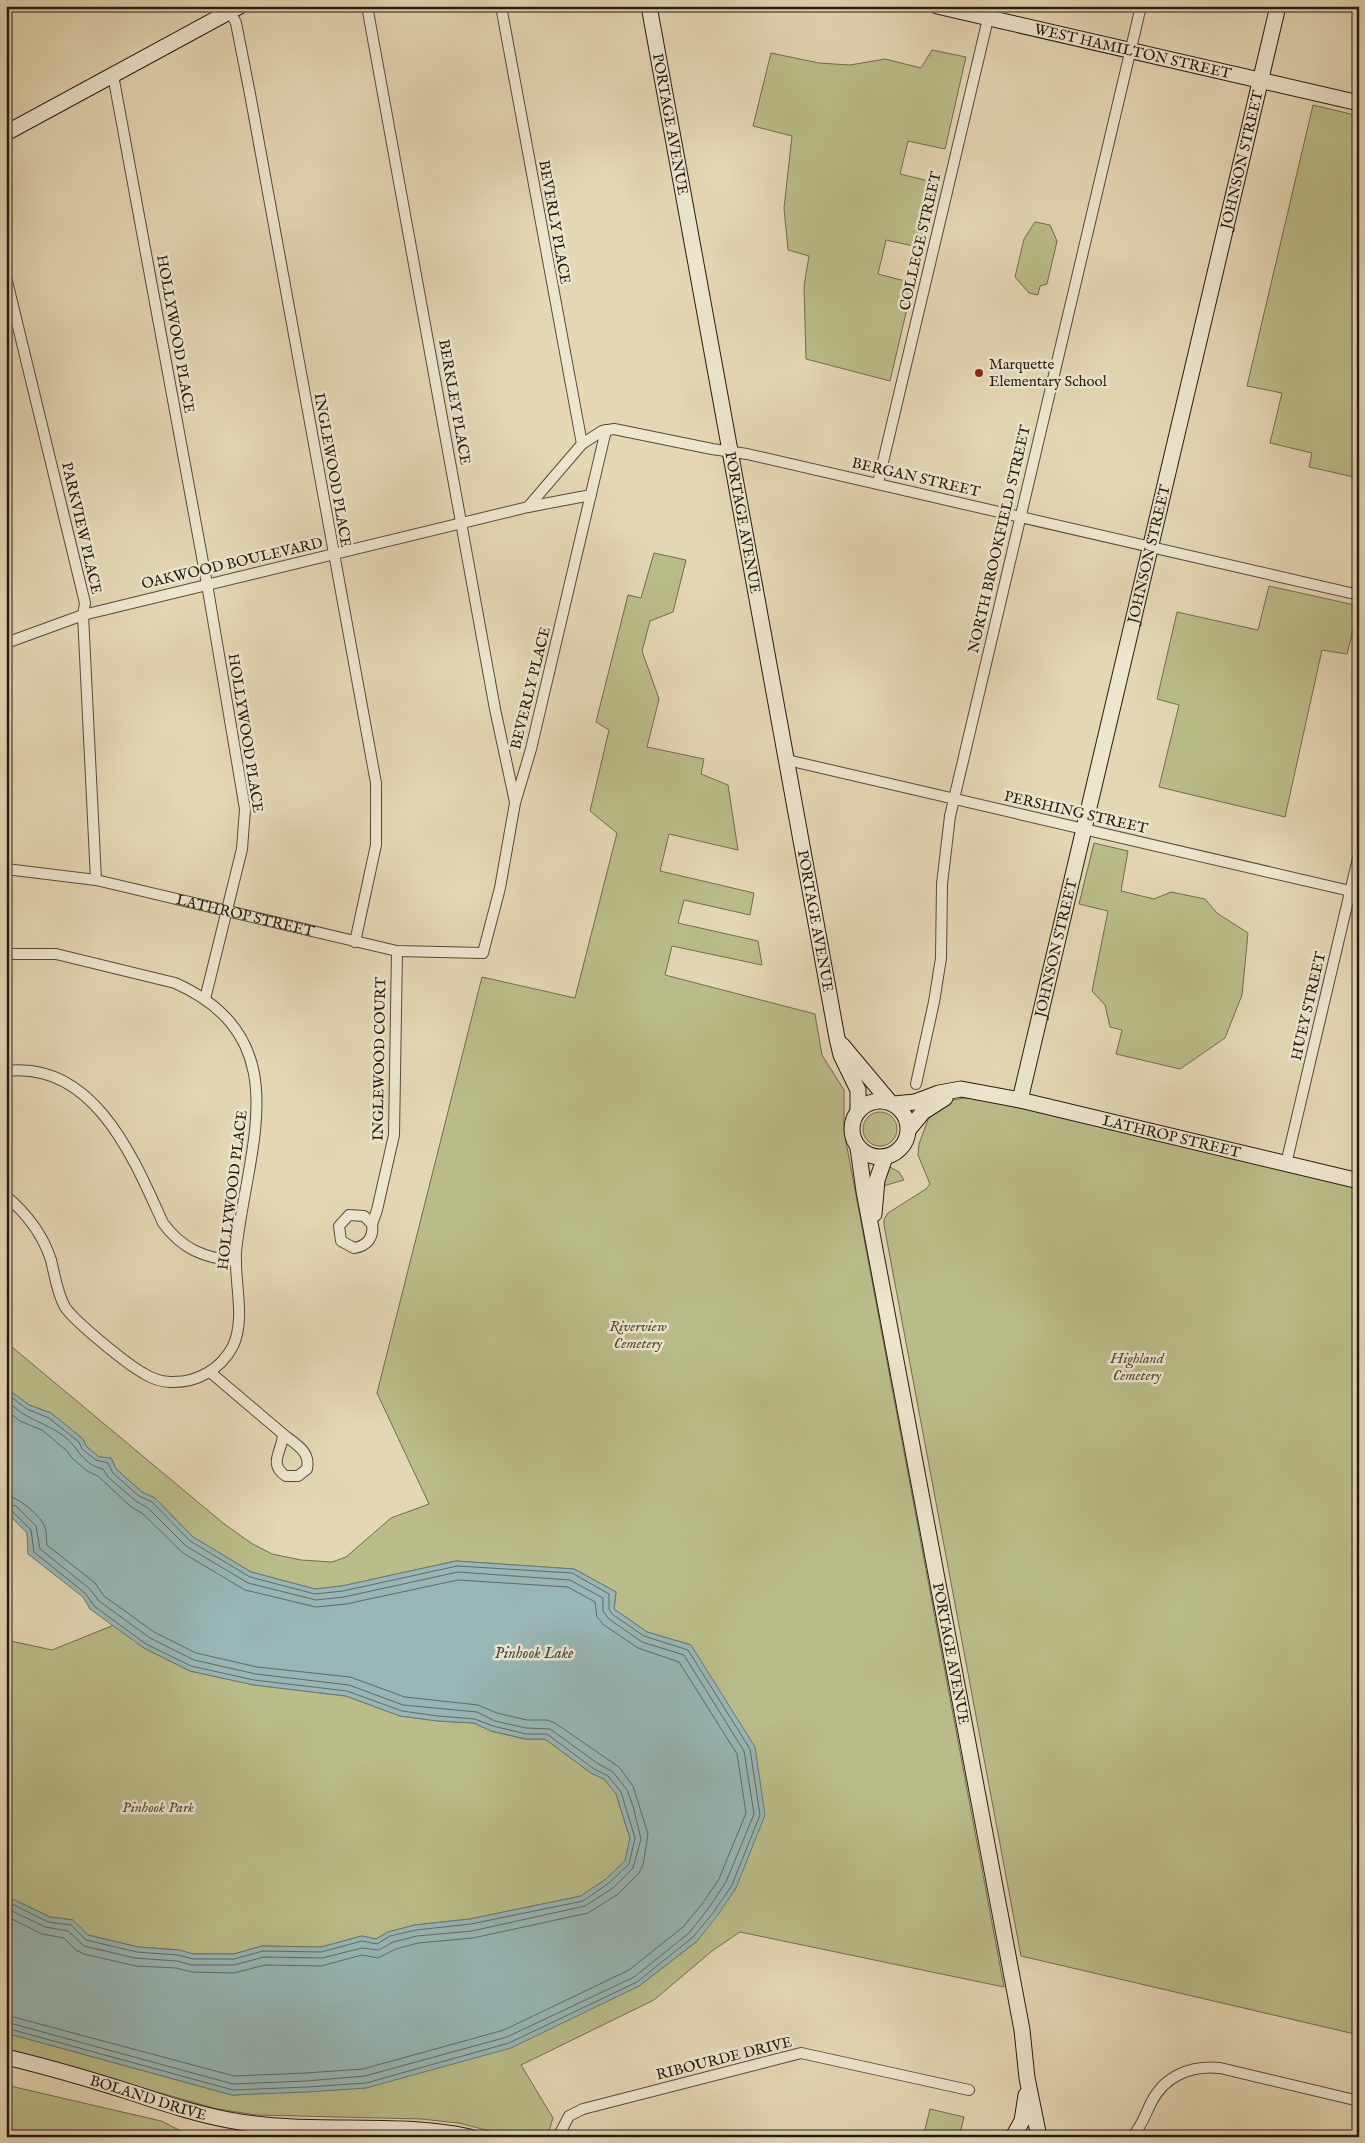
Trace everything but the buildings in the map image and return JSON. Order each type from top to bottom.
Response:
[{"type":"street","name":"BERKLEY PLACE","points":[[368,6],[495,709],[515,803]]},
{"type":"street","name":"BEVERLY PLACE","points":[[501,6],[582,444]]},
{"type":"street","name":"PORTAGE AVENUE","points":[[649,6],[837,1038],[841,1055],[858,1090],[858,1110]]},
{"type":"street","name":"WEST HAMILTON STREET","points":[[938,6],[989,12],[1130,50],[1359,103]]},
{"type":"street","name":"NORTH BROOKFIELD STREET","points":[[916,1084],[940,966],[943,861],[954,799],[1141,6]]},
{"type":"street","name":"JOHNSON STREET","points":[[1020,1100],[1278,6]]},
{"type":"street","points":[[6,133],[233,8]]},
{"type":"street","name":"INGLEWOOD PLACE","points":[[233,8],[377,792],[376,845],[355,942]]},
{"type":"street","name":"COLLEGE STREET","points":[[878,483],[989,12]]},
{"type":"street","name":"HOLLYWOOD PLACE","points":[[113,75],[207,584],[244,809],[242,849],[205,999],[226,1019],[244,1046],[256,1079],[258,1115],[236,1261],[237,1334],[227,1356],[210,1372]]},
{"type":"street","name":"PARKVIEW PLACE","points":[[6,277],[85,603],[83,615],[96,880]]},
{"type":"street","points":[[528,508],[582,444],[606,430],[623,429],[730,452]]},
{"type":"street","name":"BEVERLY PLACE","points":[[483,953],[500,888],[515,803],[531,749],[606,430]]},
{"type":"street","name":"BERGAN STREET","points":[[730,452],[878,483],[1359,595]]},
{"type":"street","points":[[528,508],[591,494]]},
{"type":"street","name":"OAKWOOD BOULEVARD","points":[[6,643],[83,615],[528,508]]},
{"type":"street","name":"PERSHING STREET","points":[[787,760],[1354,892]]},
{"type":"street","name":"HUEY STREET","points":[[1286,1164],[1354,892],[1359,854]]},
{"type":"street","name":"LATHROP STREET","points":[[6,870],[96,880],[397,951],[483,953]]},
{"type":"street","name":"INGLEWOOD COURT","points":[[372,1224],[378,1210],[394,1135],[397,951]]},
{"type":"street","points":[[6,954],[46,953],[95,962],[175,983],[205,999]]},
{"type":"street","name":"PORTAGE AVENUE","points":[[837,1038],[892,1103]]},
{"type":"street","points":[[6,1071],[25,1070],[44,1074],[70,1087],[89,1101],[104,1115],[123,1140],[163,1222],[171,1233],[197,1253],[236,1261]]},
{"type":"street","name":"LATHROP STREET","points":[[892,1103],[915,1102],[939,1093],[961,1089],[1020,1100],[1359,1181]]},
{"type":"street","name":"LATHROP STREET","points":[[909,1129],[923,1112],[945,1098],[964,1094],[984,1093]]},
{"type":"street","points":[[869,1103],[892,1103],[905,1114],[909,1129],[902,1147],[885,1157],[865,1153],[858,1148],[853,1126],[858,1110],[869,1103]]},
{"type":"street","name":"PORTAGE AVENUE","points":[[858,1148],[864,1190],[873,1229],[1020,2020],[1027,2078],[1039,2137]]},
{"type":"street","name":"PORTAGE AVENUE","points":[[873,1229],[876,1190],[885,1157]]},
{"type":"street","points":[[6,1196],[22,1212],[43,1241],[60,1296],[65,1307],[78,1322],[152,1378],[164,1381],[185,1381],[210,1372],[283,1434]]},
{"type":"street","name":"RIBOURDE DRIVE","points":[[558,2137],[569,2116],[583,2109],[801,2054],[969,2090]]},
{"type":"street","name":"BOLAND DRIVE","points":[[6,2058],[102,2083],[192,2112],[238,2122],[265,2126],[422,2130],[470,2137]]},
{"type":"street","points":[[1132,2137],[1144,2120],[1156,2094],[1164,2085],[1182,2072],[1198,2068],[1220,2068],[1359,2101]]},
{"type":"street","name":"PORTAGE AVENUE","points":[[1013,2137],[1022,2122],[1027,2078]]},
{"type":"green space","points":[[932,50],[966,57],[945,149],[908,141],[900,174],[937,183],[922,248],[886,240],[878,274],[913,283],[890,381],[806,359],[804,286],[809,256],[788,250],[784,208],[792,136],[753,126],[771,53],[819,63],[850,65],[885,59],[921,68]]},
{"type":"green space","points":[[1313,105],[1359,116],[1359,478],[1309,467],[1312,453],[1270,443],[1282,393],[1247,386]]},
{"type":"green space","points":[[1035,222],[1050,225],[1057,241],[1047,284],[1040,286],[1038,295],[1029,293],[1015,277],[1024,239]]},
{"type":"green space","name":"Riverview Cemetery","points":[[654,553],[686,560],[673,612],[650,621],[642,651],[659,699],[647,747],[704,759],[701,774],[728,785],[738,850],[669,834],[660,871],[754,893],[750,915],[684,900],[678,923],[758,941],[762,965],[672,946],[665,975],[815,1014],[822,1055],[844,1090],[844,1131],[1004,1987],[740,1932],[712,1951],[654,2000],[521,2065],[553,2118],[547,2137],[512,2137],[459,2123],[421,2119],[257,2115],[217,2109],[6,2049],[6,2033],[232,2095],[366,2088],[596,2006],[639,1986],[697,1941],[736,1888],[691,1645],[647,1632],[614,1609],[616,1592],[574,1569],[456,1561],[342,1586],[315,1589],[251,1572],[193,1537],[155,1498],[142,1492],[116,1469],[111,1458],[99,1457],[86,1446],[83,1439],[51,1413],[29,1405],[6,1388],[6,1342],[223,1523],[251,1543],[272,1554],[301,1560],[332,1562],[346,1557],[391,1518],[429,1504],[377,1393],[482,977],[575,998],[617,833],[590,811],[609,730],[596,722],[628,595],[641,598]]},
{"type":"green space","points":[[1269,586],[1359,606],[1347,654],[1322,650],[1285,817],[1159,787],[1179,705],[1157,699],[1177,612],[1258,630]]},
{"type":"green space","points":[[1094,843],[1128,851],[1121,891],[1154,899],[1171,892],[1205,899],[1217,913],[1248,933],[1242,995],[1225,1038],[1180,1069],[1116,1054],[1122,1030],[1110,1027],[1105,1005],[1092,991],[1108,911],[1079,904]]},
{"type":"green space","name":"Highland Cemetery","points":[[964,1098],[982,1099],[1359,1187],[1359,2035],[1021,1956],[884,1225],[884,1219],[888,1213],[926,1189],[930,1184],[918,1155],[919,1144],[929,1117],[946,1101]]},
{"type":"green space","points":[[880,1112],[887,1113],[892,1117],[896,1122],[896,1136],[892,1141],[887,1145],[880,1146],[873,1145],[868,1141],[864,1136],[863,1129],[864,1122],[868,1117],[873,1113]]},
{"type":"green space","points":[[890,1167],[899,1172],[904,1180],[883,1186]]},
{"type":"green space","name":"Pinhook Park","points":[[114,1625],[144,1648],[190,1671],[254,1685],[346,1696],[400,1716],[474,1723],[491,1731],[525,1739],[545,1739],[591,1773],[604,1779],[616,1794],[630,1838],[625,1861],[606,1879],[581,1896],[470,1919],[415,1925],[388,1932],[376,1939],[362,1936],[321,1947],[262,1946],[234,1954],[193,1954],[179,1950],[138,1947],[88,1935],[73,1920],[50,1917],[6,1896],[6,1640],[52,1650]]},
{"type":"green space","points":[[6,2085],[161,2121],[193,2137],[6,2137]]},
{"type":"green space","points":[[930,2109],[964,2117],[959,2137],[923,2137]]},
{"type":"water","name":"Pinhook Lake","points":[[6,1388],[29,1405],[51,1413],[83,1439],[86,1446],[99,1457],[111,1458],[116,1469],[142,1492],[155,1498],[193,1537],[251,1572],[315,1589],[342,1586],[456,1561],[574,1569],[616,1592],[614,1609],[647,1632],[691,1645],[755,1747],[765,1815],[736,1888],[717,1916],[697,1941],[639,1986],[511,2048],[366,2088],[232,2095],[6,2033],[6,1896],[50,1917],[73,1920],[88,1935],[138,1947],[179,1950],[193,1954],[234,1954],[262,1946],[321,1947],[362,1936],[376,1939],[388,1932],[415,1925],[470,1919],[581,1896],[606,1879],[625,1861],[630,1838],[616,1794],[604,1779],[591,1773],[545,1739],[526,1739],[491,1731],[474,1723],[400,1716],[346,1696],[254,1685],[190,1671],[144,1648],[90,1609],[83,1597],[28,1554],[27,1533],[6,1512]]},
{"type":"place","name":"Marquette Elementary School","points":[[979,373]]}]
